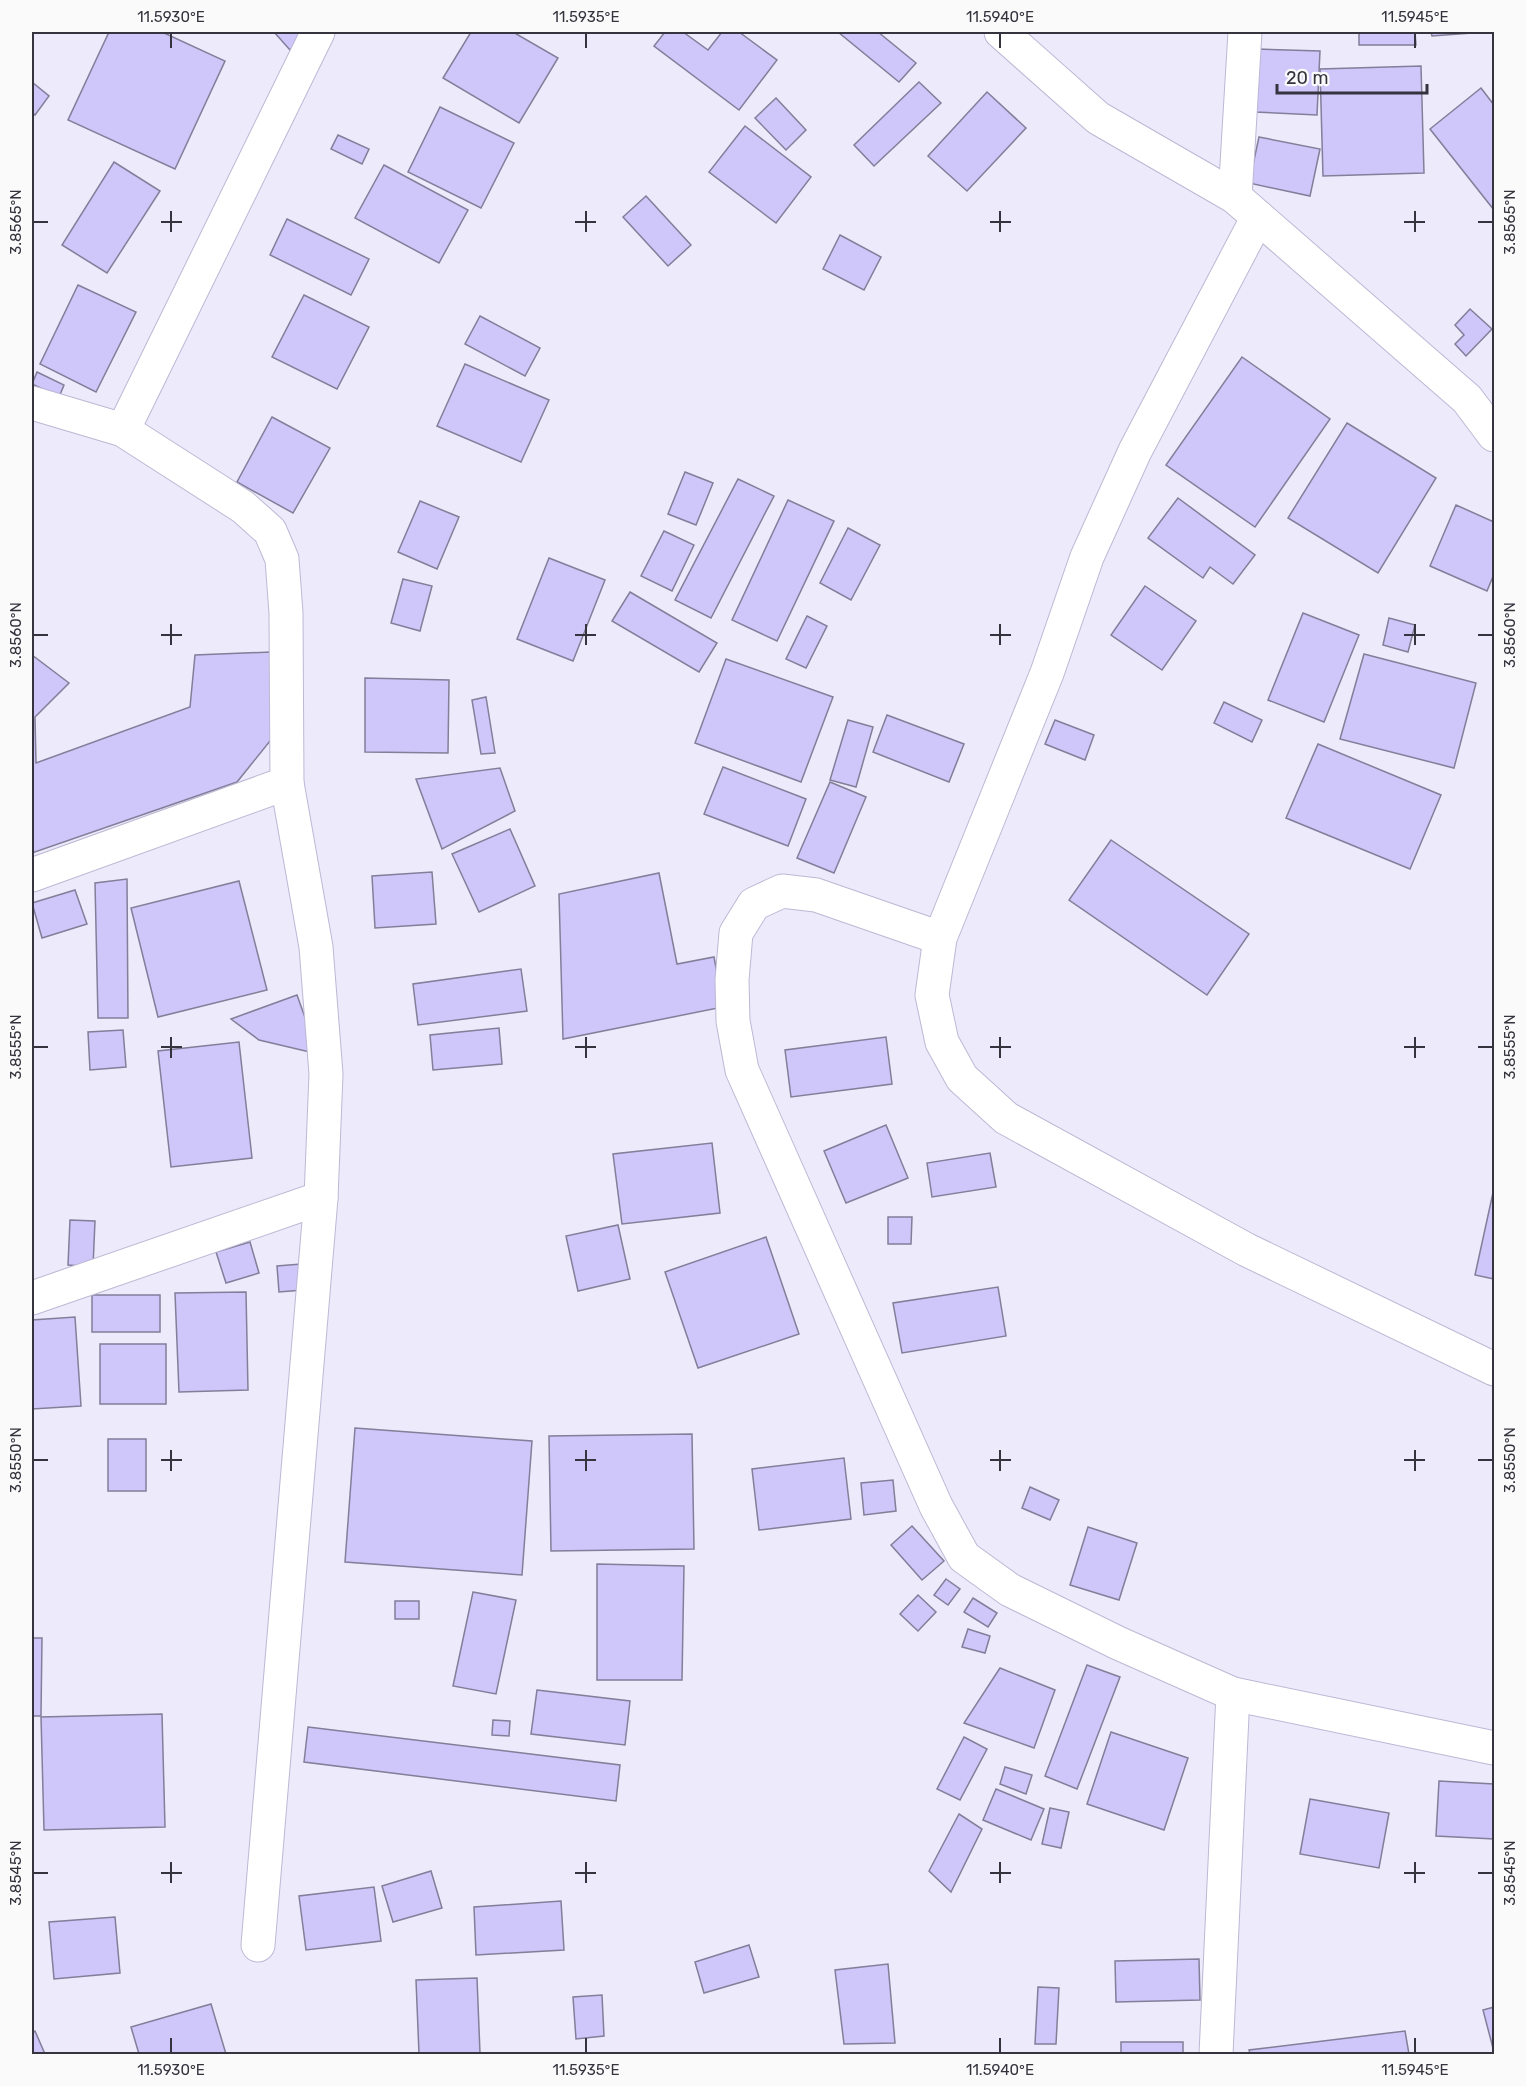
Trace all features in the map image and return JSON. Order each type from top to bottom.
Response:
[{"type":"street","points":[[123,430],[318,32]]},
{"type":"street","points":[[1001,32],[1098,118],[1247,207],[1467,399],[1494,435]]},
{"type":"street","points":[[1245,32],[1247,207],[1087,557],[1047,674],[940,938],[932,995],[942,1042],[962,1078],[1006,1118],[1247,1250],[1494,1369]]},
{"type":"street","points":[[32,403],[123,430],[243,507],[270,531],[282,559],[286,613],[287,783],[316,947],[326,1074],[321,1198],[258,1945]]},
{"type":"street","points":[[32,875],[287,783]]},
{"type":"street","points":[[940,938],[816,896],[782,891],[754,904],[736,933],[732,980],[734,1021],[742,1070],[936,1506],[964,1557],[1010,1590],[1118,1643],[1233,1694],[1494,1748]]},
{"type":"street","points":[[32,1298],[321,1198]]},
{"type":"street","points":[[1216,2055],[1233,1694]]},
{"type":"building","points":[[109,32],[162,32],[225,61],[175,169],[68,120]]},
{"type":"building","points":[[274,32],[310,32],[290,50]]},
{"type":"building","points":[[471,32],[513,32],[558,58],[519,123],[443,78]]},
{"type":"building","points":[[665,32],[683,32],[708,50],[722,32],[739,32],[777,60],[739,110],[654,46]]},
{"type":"building","points":[[838,32],[878,32],[916,63],[899,82]]},
{"type":"building","points":[[1359,32],[1415,32],[1416,45],[1359,45]]},
{"type":"building","points":[[1431,32],[1486,32],[1432,36]]},
{"type":"building","points":[[1257,49],[1320,51],[1317,115],[1255,112]]},
{"type":"building","points":[[1421,66],[1424,173],[1323,176],[1320,69]]},
{"type":"building","points":[[32,82],[49,96],[35,115],[32,112]]},
{"type":"building","points":[[919,82],[941,103],[874,166],[854,145]]},
{"type":"building","points":[[1481,88],[1494,105],[1494,210],[1430,129]]},
{"type":"building","points":[[987,92],[1026,128],[967,191],[928,156]]},
{"type":"building","points":[[776,98],[806,130],[786,150],[755,118]]},
{"type":"building","points":[[440,107],[514,143],[481,208],[408,172]]},
{"type":"building","points":[[745,126],[811,177],[776,223],[709,172]]},
{"type":"building","points":[[338,135],[369,149],[362,164],[331,149]]},
{"type":"building","points":[[1259,137],[1320,149],[1310,196],[1249,183]]},
{"type":"building","points":[[114,162],[160,191],[107,273],[62,245]]},
{"type":"building","points":[[384,165],[468,210],[439,263],[355,218]]},
{"type":"building","points":[[646,196],[691,245],[668,266],[623,217]]},
{"type":"building","points":[[287,219],[369,259],[351,295],[270,255]]},
{"type":"building","points":[[840,235],[881,257],[864,290],[823,269]]},
{"type":"building","points":[[78,285],[136,312],[96,392],[40,364]]},
{"type":"building","points":[[304,295],[369,327],[337,389],[272,357]]},
{"type":"building","points":[[1470,309],[1492,329],[1466,356],[1455,344],[1464,335],[1455,325]]},
{"type":"building","points":[[480,316],[540,348],[525,376],[465,344]]},
{"type":"building","points":[[1242,357],[1330,419],[1255,527],[1166,465]]},
{"type":"building","points":[[465,364],[549,400],[521,462],[437,426]]},
{"type":"building","points":[[37,372],[64,385],[59,397],[32,384]]},
{"type":"building","points":[[272,417],[330,448],[293,513],[237,482]]},
{"type":"building","points":[[1347,423],[1436,478],[1378,573],[1288,518]]},
{"type":"building","points":[[685,472],[713,483],[696,525],[668,514]]},
{"type":"building","points":[[738,479],[774,496],[711,618],[675,600]]},
{"type":"building","points":[[1178,498],[1255,555],[1233,584],[1210,567],[1203,578],[1148,538]]},
{"type":"building","points":[[788,500],[834,521],[777,641],[732,620]]},
{"type":"building","points":[[420,501],[459,517],[437,569],[398,552]]},
{"type":"building","points":[[1456,505],[1494,522],[1494,574],[1487,591],[1430,566]]},
{"type":"building","points":[[848,528],[880,545],[851,600],[820,583]]},
{"type":"building","points":[[664,531],[694,545],[672,591],[641,576]]},
{"type":"building","points":[[549,558],[605,580],[573,661],[517,639]]},
{"type":"building","points":[[403,579],[432,586],[420,631],[391,623]]},
{"type":"building","points":[[1145,586],[1196,621],[1162,670],[1111,635]]},
{"type":"building","points":[[630,592],[717,643],[699,672],[612,621]]},
{"type":"building","points":[[1303,613],[1359,635],[1324,722],[1268,700]]},
{"type":"building","points":[[807,616],[827,626],[806,668],[786,659]]},
{"type":"building","points":[[1389,618],[1415,625],[1408,652],[1383,645]]},
{"type":"building","points":[[270,652],[274,736],[237,782],[32,853],[32,655],[69,683],[35,717],[36,763],[190,707],[195,655]]},
{"type":"building","points":[[1364,654],[1476,683],[1454,768],[1340,739]]},
{"type":"building","points":[[726,659],[833,697],[801,782],[695,743]]},
{"type":"building","points":[[365,678],[449,680],[448,753],[365,752]]},
{"type":"building","points":[[486,697],[495,753],[481,754],[472,700]]},
{"type":"building","points":[[1224,702],[1262,720],[1252,742],[1214,723]]},
{"type":"building","points":[[887,715],[964,744],[949,782],[873,752]]},
{"type":"building","points":[[848,720],[873,727],[856,787],[830,780]]},
{"type":"building","points":[[1055,720],[1094,735],[1085,760],[1045,744]]},
{"type":"building","points":[[1318,744],[1441,795],[1410,869],[1286,818]]},
{"type":"building","points":[[723,767],[806,799],[788,846],[704,814]]},
{"type":"building","points":[[500,768],[515,811],[442,849],[416,779]]},
{"type":"building","points":[[830,782],[866,797],[834,873],[797,858]]},
{"type":"building","points":[[510,829],[535,886],[479,912],[452,854]]},
{"type":"building","points":[[1111,840],[1249,934],[1207,995],[1069,900]]},
{"type":"building","points":[[432,872],[436,924],[375,928],[372,876]]},
{"type":"building","points":[[659,873],[677,964],[714,957],[723,1007],[563,1039],[559,894]]},
{"type":"building","points":[[127,879],[128,1018],[98,1018],[95,883]]},
{"type":"building","points":[[239,881],[267,990],[158,1017],[131,908]]},
{"type":"building","points":[[75,890],[87,924],[42,938],[32,903]]},
{"type":"building","points":[[521,969],[527,1011],[418,1025],[413,984]]},
{"type":"building","points":[[297,995],[318,1054],[259,1040],[231,1019]]},
{"type":"building","points":[[499,1028],[502,1064],[433,1070],[430,1035]]},
{"type":"building","points":[[123,1030],[126,1067],[90,1070],[88,1032]]},
{"type":"building","points":[[886,1037],[892,1084],[791,1097],[785,1050]]},
{"type":"building","points":[[239,1042],[252,1158],[171,1167],[158,1051]]},
{"type":"building","points":[[886,1125],[908,1178],[846,1203],[824,1151]]},
{"type":"building","points":[[712,1143],[720,1213],[622,1224],[613,1154]]},
{"type":"building","points":[[990,1153],[996,1187],[932,1197],[927,1163]]},
{"type":"building","points":[[1494,1188],[1494,1279],[1475,1275]]},
{"type":"building","points":[[888,1217],[912,1217],[911,1244],[888,1244]]},
{"type":"building","points":[[70,1220],[95,1221],[93,1267],[68,1265]]},
{"type":"building","points":[[618,1225],[630,1279],[578,1291],[566,1236]]},
{"type":"building","points":[[766,1237],[799,1334],[698,1368],[665,1272]]},
{"type":"building","points":[[250,1242],[259,1273],[226,1283],[216,1252]]},
{"type":"building","points":[[301,1264],[303,1290],[279,1292],[277,1266]]},
{"type":"building","points":[[998,1287],[1006,1336],[902,1353],[893,1303]]},
{"type":"building","points":[[246,1292],[248,1390],[179,1392],[175,1293]]},
{"type":"building","points":[[92,1295],[160,1295],[160,1332],[92,1332]]},
{"type":"building","points":[[75,1317],[81,1406],[32,1409],[32,1320]]},
{"type":"building","points":[[100,1344],[166,1344],[166,1404],[100,1404]]},
{"type":"building","points":[[355,1428],[532,1441],[522,1575],[345,1562]]},
{"type":"building","points":[[692,1434],[694,1549],[551,1551],[549,1436]]},
{"type":"building","points":[[108,1439],[146,1439],[146,1491],[108,1491]]},
{"type":"building","points":[[844,1458],[851,1519],[759,1530],[752,1469]]},
{"type":"building","points":[[893,1480],[896,1511],[864,1515],[861,1483]]},
{"type":"building","points":[[1030,1487],[1059,1500],[1050,1520],[1022,1508]]},
{"type":"building","points":[[912,1526],[944,1561],[922,1580],[891,1545]]},
{"type":"building","points":[[1088,1527],[1137,1543],[1119,1600],[1070,1585]]},
{"type":"building","points":[[597,1564],[684,1566],[682,1680],[597,1680]]},
{"type":"building","points":[[946,1579],[960,1589],[948,1605],[934,1595]]},
{"type":"building","points":[[473,1592],[516,1600],[496,1694],[453,1686]]},
{"type":"building","points":[[918,1595],[936,1612],[918,1631],[900,1614]]},
{"type":"building","points":[[973,1598],[997,1613],[988,1627],[964,1612]]},
{"type":"building","points":[[395,1601],[419,1601],[419,1619],[395,1619]]},
{"type":"building","points":[[968,1629],[990,1636],[985,1653],[962,1647]]},
{"type":"building","points":[[32,1638],[42,1638],[41,1716],[32,1716]]},
{"type":"building","points":[[1087,1665],[1120,1677],[1077,1789],[1045,1776]]},
{"type":"building","points":[[1000,1668],[1055,1690],[1034,1748],[964,1723]]},
{"type":"building","points":[[537,1690],[630,1701],[625,1745],[531,1734]]},
{"type":"building","points":[[162,1714],[165,1827],[44,1830],[41,1717]]},
{"type":"building","points":[[493,1720],[510,1721],[509,1736],[492,1735]]},
{"type":"building","points":[[308,1727],[620,1765],[616,1801],[304,1762]]},
{"type":"building","points":[[1111,1732],[1188,1758],[1164,1830],[1087,1804]]},
{"type":"building","points":[[964,1737],[987,1749],[960,1800],[937,1789]]},
{"type":"building","points":[[1005,1767],[1032,1775],[1026,1794],[1000,1784]]},
{"type":"building","points":[[1439,1781],[1494,1784],[1494,1839],[1436,1836]]},
{"type":"building","points":[[996,1789],[1044,1809],[1031,1840],[983,1820]]},
{"type":"building","points":[[1310,1799],[1389,1813],[1379,1868],[1300,1854]]},
{"type":"building","points":[[1050,1808],[1069,1812],[1061,1848],[1042,1844]]},
{"type":"building","points":[[959,1814],[982,1829],[951,1892],[929,1871]]},
{"type":"building","points":[[431,1871],[442,1908],[393,1922],[382,1886]]},
{"type":"building","points":[[374,1887],[381,1941],[306,1950],[299,1896]]},
{"type":"building","points":[[561,1901],[564,1950],[476,1955],[474,1907]]},
{"type":"building","points":[[115,1917],[120,1973],[54,1979],[49,1922]]},
{"type":"building","points":[[749,1945],[759,1977],[704,1993],[695,1962]]},
{"type":"building","points":[[1199,1959],[1200,2000],[1116,2002],[1115,1961]]},
{"type":"building","points":[[888,1964],[895,2043],[844,2044],[835,1970]]},
{"type":"building","points":[[477,1978],[480,2053],[419,2054],[416,1980]]},
{"type":"building","points":[[1038,1987],[1059,1988],[1056,2044],[1035,2044]]},
{"type":"building","points":[[602,1995],[604,2036],[576,2039],[573,1997]]},
{"type":"building","points":[[211,2004],[226,2054],[139,2054],[131,2027]]},
{"type":"building","points":[[1494,2007],[1494,2052],[1483,2010]]},
{"type":"building","points":[[35,2031],[45,2054],[32,2054],[32,2033]]},
{"type":"building","points":[[1405,2031],[1409,2054],[1250,2054],[1249,2050]]},
{"type":"building","points":[[1121,2042],[1183,2042],[1183,2054],[1121,2054]]}]
